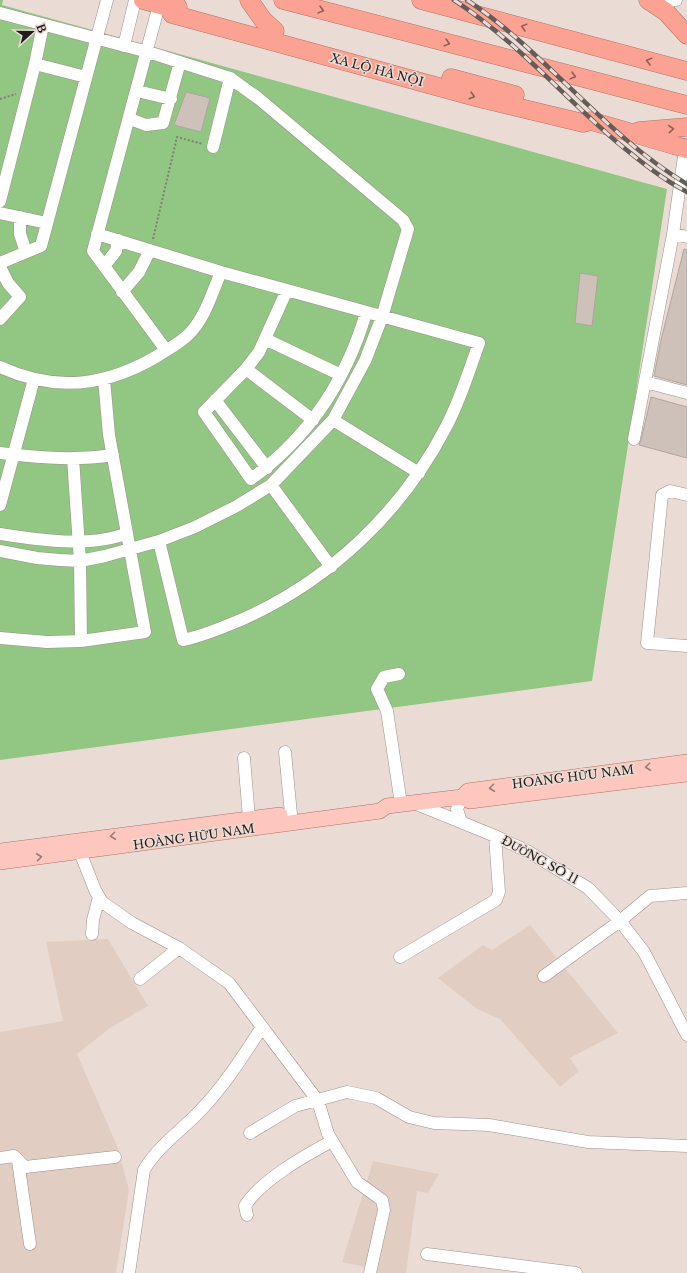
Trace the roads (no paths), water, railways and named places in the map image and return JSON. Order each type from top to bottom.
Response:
[{"type":"highway","points":[[283,0],[687,105]]},
{"type":"highway","points":[[421,0],[687,70]]},
{"type":"highway","points":[[663,2],[687,23]]},
{"type":"highway","points":[[663,2],[687,35]]},
{"type":"highway","name":"XA LỘ HÀ NỘI","points":[[157,4],[174,5],[275,31],[439,81]]},
{"type":"highway","name":"XA LỘ HÀ NỘI","points":[[157,4],[172,14],[439,81],[586,113],[591,121],[686,149]]},
{"type":"highway","points":[[252,5],[275,31]]},
{"type":"highway","points":[[626,132],[687,127]]},
{"type":"main road","name":"HOÀNG HỮU NAM","points":[[462,797],[468,791],[687,762]]},
{"type":"main road","name":"HOÀNG HỮU NAM","points":[[0,862],[79,846],[249,818],[379,802],[401,804],[462,797],[470,801],[687,774]]},
{"type":"main road","name":"HOÀNG HỮU NAM","points":[[0,851],[79,846],[372,812],[401,804]]},
{"type":"street","points":[[0,263],[41,246],[107,0]]},
{"type":"street","points":[[124,46],[135,0]]},
{"type":"street","points":[[157,4],[148,52],[93,252],[166,350]]},
{"type":"street","points":[[0,13],[148,52],[230,78],[258,98],[403,220],[408,229],[382,318],[365,361],[334,420],[271,485],[221,513],[159,541],[131,550],[80,561],[37,558],[0,551]]},
{"type":"street","points":[[0,201],[29,89],[43,25]]},
{"type":"street","points":[[130,118],[146,125],[163,123],[171,99],[180,62]]},
{"type":"street","points":[[35,64],[86,77]]},
{"type":"street","points":[[213,147],[230,78]]},
{"type":"street","points":[[137,91],[171,99]]},
{"type":"street","points":[[634,439],[673,234],[686,149]]},
{"type":"street","points":[[0,213],[47,223]]},
{"type":"street","points":[[20,217],[20,234],[26,252]]},
{"type":"street","points":[[97,234],[220,272],[382,318],[479,343],[446,427],[419,473],[382,519],[352,549],[331,567],[300,589],[262,610],[229,625],[183,640],[159,541]]},
{"type":"street","points":[[673,234],[687,237]]},
{"type":"street","points":[[104,266],[116,250],[118,240]]},
{"type":"street","points":[[122,292],[139,272],[150,250]]},
{"type":"street","points":[[0,267],[8,283],[20,297],[0,319]]},
{"type":"street","points":[[0,367],[34,379],[53,383],[74,384],[104,379],[139,367],[178,344],[190,333],[206,307],[220,272]]},
{"type":"street","points":[[287,290],[259,352],[246,369],[204,412],[251,479],[280,458],[313,420],[341,375],[354,349],[366,313]]},
{"type":"street","points":[[265,339],[341,375]]},
{"type":"street","points":[[246,369],[313,420]]},
{"type":"street","points":[[0,505],[34,379]]},
{"type":"street","points":[[0,638],[47,642],[81,641],[145,632],[131,550],[112,455],[104,379]]},
{"type":"street","points":[[645,382],[687,394]]},
{"type":"street","points":[[215,400],[267,468]]},
{"type":"street","points":[[334,420],[419,473]]},
{"type":"street","points":[[0,453],[43,458],[73,458],[112,455]]},
{"type":"street","points":[[73,458],[80,561],[81,641]]},
{"type":"street","points":[[271,485],[331,567]]},
{"type":"street","points":[[687,495],[670,491],[662,494],[647,643],[687,646]]},
{"type":"street","points":[[0,534],[27,539],[79,541],[104,539],[127,533]]},
{"type":"street","points":[[399,674],[384,677],[377,689],[387,711],[401,804]]},
{"type":"street","points":[[285,752],[291,814]]},
{"type":"street","points":[[244,758],[249,818]]},
{"type":"street","points":[[461,822],[457,809],[462,797]]},
{"type":"street","name":"ĐƯỜNG SỐ 11","points":[[401,804],[461,822],[495,836],[529,852],[588,888],[620,921],[644,952],[687,1035]]},
{"type":"street","points":[[400,957],[496,900],[499,892],[495,836]]},
{"type":"street","points":[[79,846],[95,890],[102,902],[132,923],[180,948],[229,983],[318,1101],[328,1134],[357,1182],[382,1200],[384,1210],[370,1273]]},
{"type":"street","points":[[544,976],[620,921],[650,896],[687,893]]},
{"type":"street","points":[[92,934],[93,920],[99,897]]},
{"type":"street","points":[[140,979],[180,948]]},
{"type":"street","points":[[129,1273],[144,1170],[152,1156],[201,1110],[230,1076],[262,1027]]},
{"type":"street","points":[[250,1134],[295,1106],[318,1101],[346,1092],[376,1098],[409,1117],[434,1123],[489,1125],[588,1142],[687,1146]]},
{"type":"street","points":[[247,1216],[246,1206],[256,1192],[303,1157],[332,1140]]},
{"type":"street","points":[[0,1158],[14,1156],[25,1167],[115,1157]]},
{"type":"street","points":[[18,1161],[30,1244]]},
{"type":"street","points":[[427,1254],[576,1273]]},
{"type":"railway","points":[[454,0],[518,50],[618,143],[660,176],[687,192]]},
{"type":"railway","points":[[467,0],[496,21],[523,44],[629,142],[657,164],[687,184]]}]
